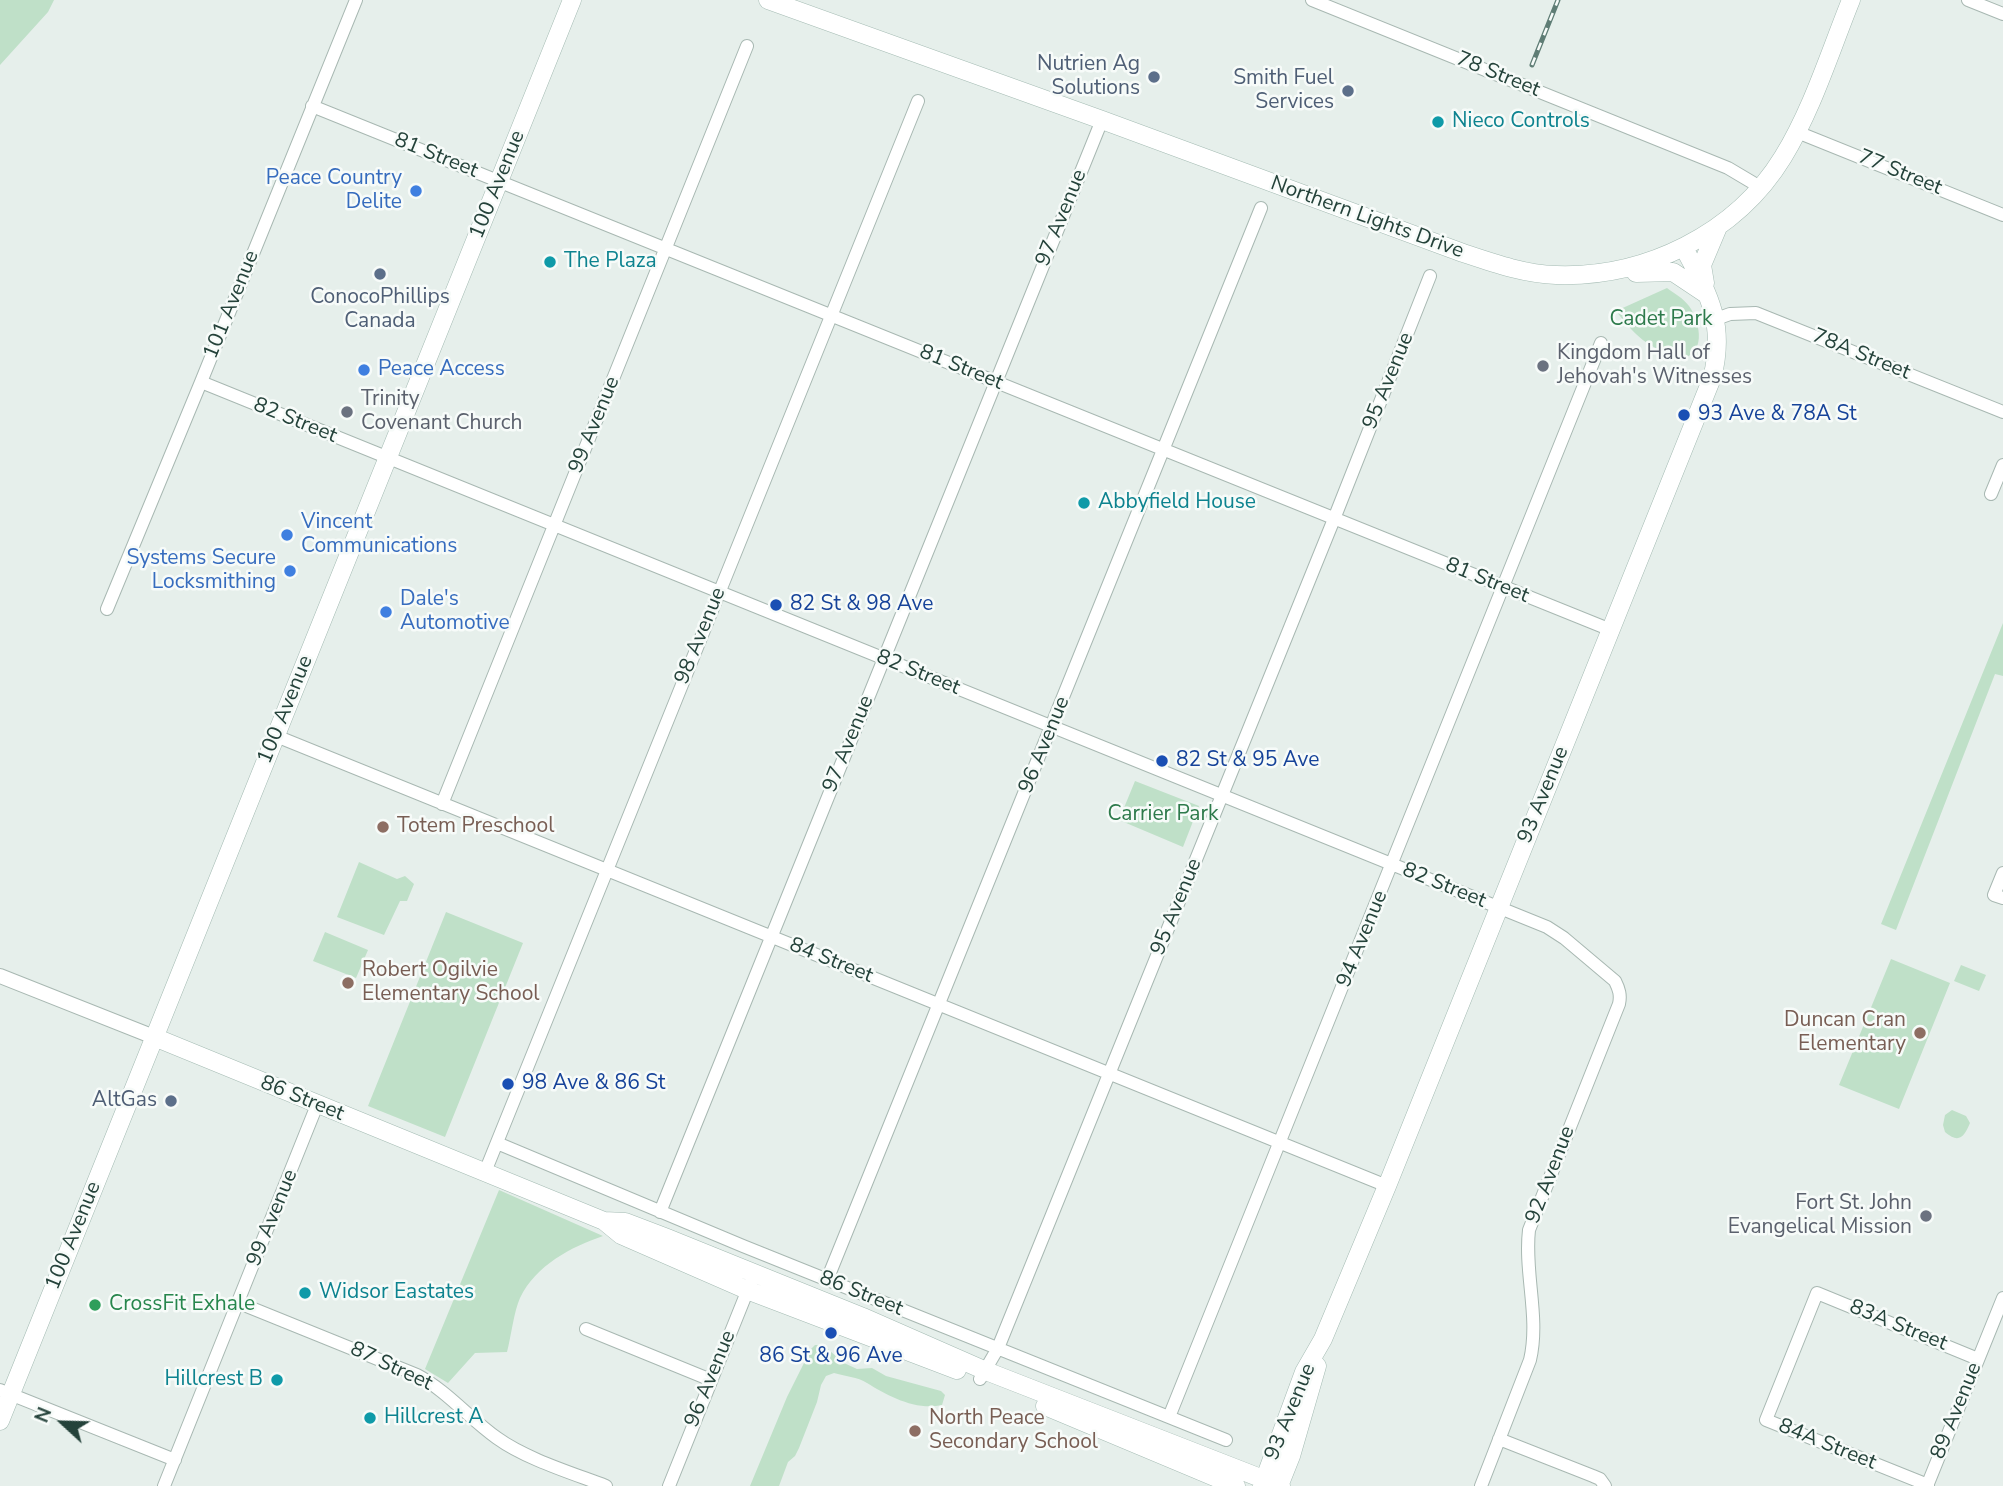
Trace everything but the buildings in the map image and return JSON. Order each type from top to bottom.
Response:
[{"type":"main road","name":"100 Avenue","points":[[0,1421],[6,1392],[154,1037],[572,0]]},
{"type":"main road","name":"Northern Lights Drive","points":[[768,0],[1494,264],[1520,271],[1554,275],[1600,273],[1651,262],[1684,248],[1733,214],[1777,166],[1797,132],[1851,0]]},
{"type":"main road","points":[[1709,296],[1702,264],[1719,226]]},
{"type":"main road","name":"93 Avenue","points":[[1273,1484],[1301,1423],[1323,1339],[1712,378],[1718,350],[1716,319],[1709,296],[1684,248]]},
{"type":"main road","points":[[1600,273],[1673,272],[1709,296]]},
{"type":"main road","name":"86 Street","points":[[154,1037],[604,1221],[625,1223],[755,1272],[863,1317],[983,1375],[1236,1486]]},
{"type":"main road","name":"86 Street","points":[[604,1221],[621,1235],[747,1290],[1273,1484]]},
{"type":"street","name":"101 Avenue","points":[[107,610],[356,0]]},
{"type":"street","name":"78 Street","points":[[1312,0],[1728,168],[1760,187]]},
{"type":"street","points":[[1968,0],[2003,14]]},
{"type":"street","name":"99 Avenue","points":[[442,804],[747,46]]},
{"type":"street","name":"98 Avenue","points":[[485,1172],[918,101]]},
{"type":"street","name":"81 Street","points":[[312,106],[1611,630]]},
{"type":"street","name":"97 Avenue","points":[[660,1212],[1101,120]]},
{"type":"street","name":"77 Street","points":[[1797,132],[2003,215]]},
{"type":"street","name":"96 Avenue","points":[[827,1280],[1261,208]]},
{"type":"street","name":"95 Avenue","points":[[983,1375],[998,1348],[1110,1074],[1430,276]]},
{"type":"street","name":"78A Street","points":[[1716,319],[1730,314],[1756,313],[2003,412]]},
{"type":"street","name":"94 Avenue","points":[[1170,1417],[1601,343]]},
{"type":"street","name":"82 Street","points":[[201,383],[1556,932],[1615,981],[1619,989]]},
{"type":"street","points":[[1991,494],[2003,465]]},
{"type":"street","name":"84 Street","points":[[276,736],[1387,1186]]},
{"type":"street","points":[[1999,896],[2003,873]]},
{"type":"street","name":"86 Street","points":[[0,975],[154,1037]]},
{"type":"street","name":"92 Avenue","points":[[1481,1486],[1533,1347],[1529,1230],[1616,1014],[1619,989]]},
{"type":"street","name":"99 Avenue","points":[[164,1486],[317,1105]]},
{"type":"street","name":"86 Street","points":[[497,1143],[660,1212],[1226,1440]]},
{"type":"street","name":"96 Avenue","points":[[668,1486],[755,1272]]},
{"type":"street","name":"83A Street","points":[[1766,1420],[1817,1293],[1978,1359]]},
{"type":"street","name":"89 Avenue","points":[[1927,1485],[2003,1298]]},
{"type":"street","name":"87 Street","points":[[239,1303],[417,1375],[438,1388],[508,1445],[606,1486]]},
{"type":"street","points":[[586,1329],[710,1380]]},
{"type":"street","points":[[6,1392],[174,1460]]},
{"type":"street","name":"84A Street","points":[[1766,1420],[1927,1485]]},
{"type":"street","points":[[1499,1439],[1600,1479],[1605,1486]]},
{"type":"green space","points":[[0,0],[54,0],[48,12],[0,65]]},
{"type":"green space","name":"Cadet Park","points":[[1667,288],[1689,306],[1698,330],[1699,338],[1694,352],[1678,359],[1643,340],[1616,311]]},
{"type":"green space","points":[[2003,623],[2003,676],[1995,674],[1896,930],[1881,924]]},
{"type":"green space","name":"Carrier Park","points":[[1135,781],[1199,806],[1183,847],[1119,820]]},
{"type":"green space","points":[[359,862],[397,879],[405,876],[414,884],[407,901],[400,901],[384,935],[337,917]]},
{"type":"green space","points":[[446,912],[523,943],[445,1137],[368,1106]]},
{"type":"green space","points":[[325,932],[368,950],[356,978],[313,961]]},
{"type":"green space","points":[[1891,959],[1950,983],[1899,1109],[1839,1085]]},
{"type":"green space","points":[[1961,965],[1986,975],[1979,991],[1954,981]]},
{"type":"green space","points":[[1952,1110],[1966,1116],[1970,1123],[1966,1132],[1957,1138],[1945,1132],[1943,1125],[1945,1115]]},
{"type":"green space","points":[[499,1190],[603,1236],[567,1252],[535,1276],[518,1303],[507,1352],[475,1353],[448,1383],[425,1369]]},
{"type":"green space","points":[[815,1345],[823,1345],[844,1363],[857,1369],[872,1368],[886,1376],[941,1391],[945,1395],[942,1405],[912,1404],[859,1379],[834,1373],[826,1376],[799,1448],[788,1462],[779,1486],[750,1486],[787,1397]]},
{"type":"railway","points":[[1532,65],[1558,0]]},
{"type":"place","name":"Nutrien Ag Solutions","points":[[1154,77]]},
{"type":"place","name":"Smith Fuel Services","points":[[1348,91]]},
{"type":"place","name":"Nieco Controls","points":[[1438,122]]},
{"type":"place","name":"Peace Country Delite","points":[[416,191]]},
{"type":"place","name":"The Plaza","points":[[550,262]]},
{"type":"place","name":"ConocoPhillips Canada","points":[[380,274]]},
{"type":"place","name":"Kingdom Hall of Jehovah's Witnesses","points":[[1543,366]]},
{"type":"place","name":"Peace Access","points":[[364,370]]},
{"type":"place","name":"Trinity Covenant Church","points":[[347,412]]},
{"type":"place","name":"93 Ave & 78A St","points":[[1684,415]]},
{"type":"place","name":"Abbyfield House","points":[[1084,503]]},
{"type":"place","name":"Vincent Communications","points":[[287,535]]},
{"type":"place","name":"Systems Secure Locksmithing","points":[[290,571]]},
{"type":"place","name":"82 St & 98 Ave","points":[[776,605]]},
{"type":"place","name":"Dale's Automotive","points":[[386,612]]},
{"type":"place","name":"82 St & 95 Ave","points":[[1162,761]]},
{"type":"place","name":"Totem Preschool","points":[[383,827]]},
{"type":"place","name":"Robert Ogilvie Elementary School","points":[[348,983]]},
{"type":"place","name":"Duncan Cran Elementary","points":[[1920,1033]]},
{"type":"place","name":"98 Ave & 86 St","points":[[508,1084]]},
{"type":"place","name":"AltGas","points":[[171,1101]]},
{"type":"place","name":"Fort St. John Evangelical Mission","points":[[1926,1216]]},
{"type":"place","name":"Widsor Eastates","points":[[305,1293]]},
{"type":"place","name":"CrossFit Exhale","points":[[95,1305]]},
{"type":"place","name":"86 St & 96 Ave","points":[[831,1333]]},
{"type":"place","name":"Hillcrest B","points":[[277,1380]]},
{"type":"place","name":"Hillcrest A","points":[[370,1418]]},
{"type":"place","name":"North Peace Secondary School","points":[[915,1431]]}]
